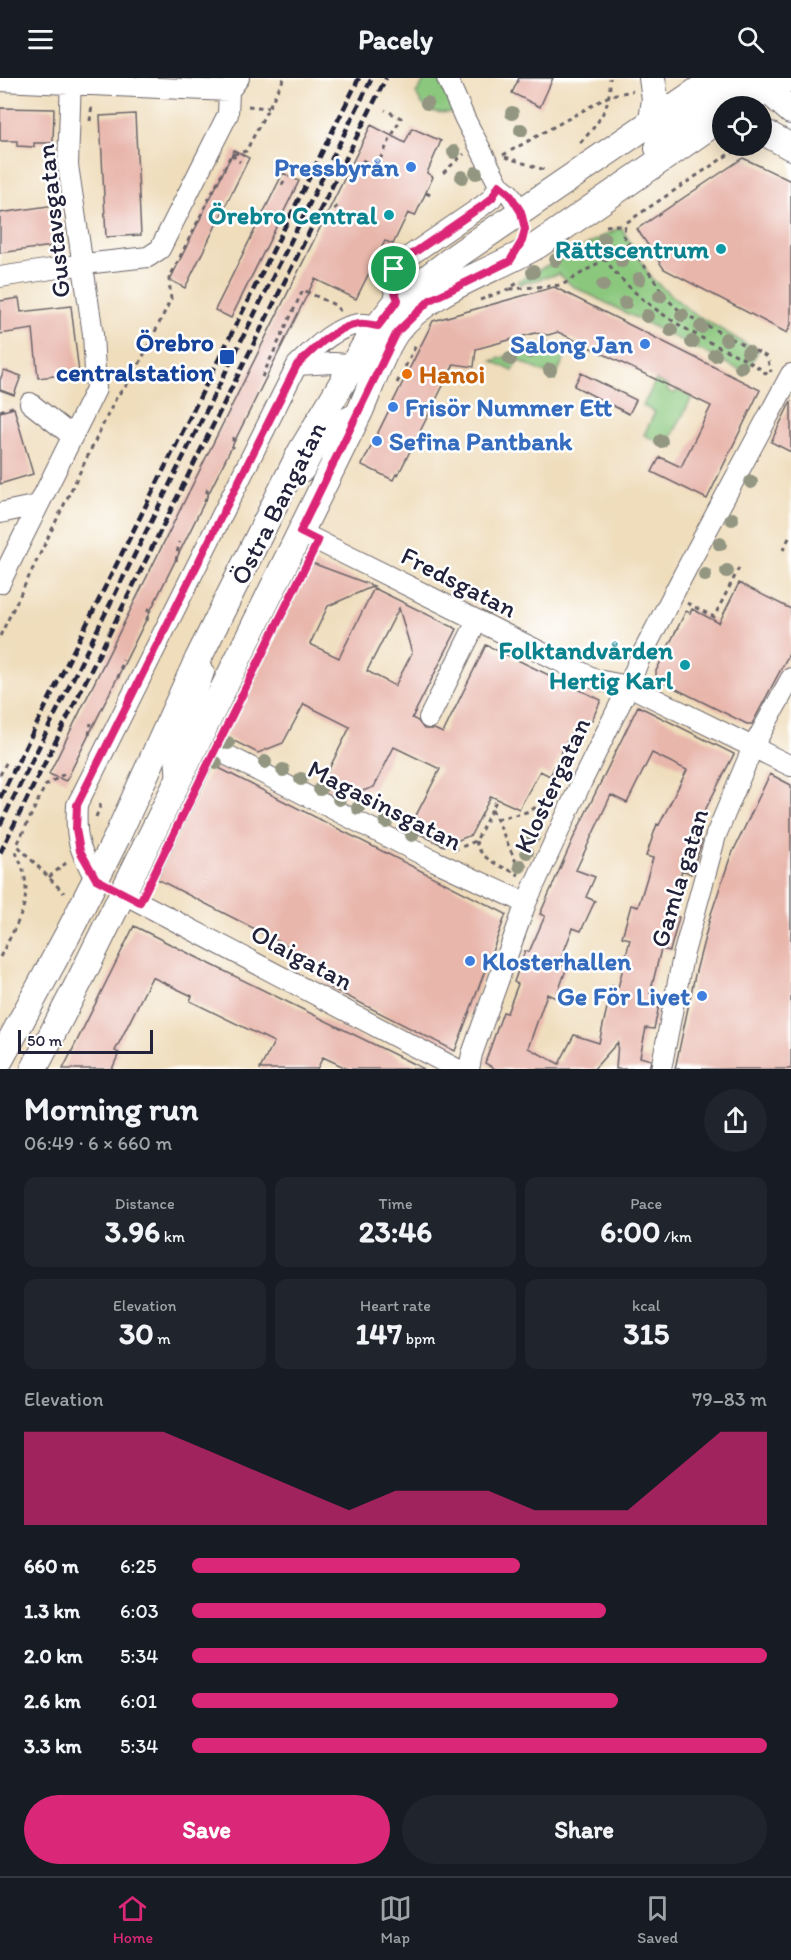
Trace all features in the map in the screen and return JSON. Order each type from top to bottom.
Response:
[{"type":"main road","name":"Östra Bangatan","points":[[0,1060],[96,879],[198,659],[300,453],[378,326],[398,300],[652,121],[722,93],[769,82]]},
{"type":"main road","points":[[769,82],[791,111]]},
{"type":"main road","points":[[645,84],[655,99],[652,121]]},
{"type":"main road","name":"Östra Bangatan","points":[[34,1069],[81,978],[397,332],[430,300],[518,269],[549,238],[693,137],[722,93]]},
{"type":"main road","points":[[647,169],[664,137],[722,93]]},
{"type":"main road","points":[[693,137],[712,140]]},
{"type":"main road","points":[[772,137],[791,147]]},
{"type":"main road","points":[[518,269],[524,236],[524,221],[521,212]]},
{"type":"main road","points":[[96,879],[122,893]]},
{"type":"street","points":[[447,78],[499,185],[509,193],[521,212]]},
{"type":"street","points":[[0,81],[234,85],[228,114],[160,249],[148,257],[0,277]]},
{"type":"street","name":"Gustavsgatan","points":[[0,583],[96,389],[95,357],[84,264],[68,165],[71,81]]},
{"type":"street","points":[[398,300],[391,280],[394,269],[492,198],[499,185]]},
{"type":"street","points":[[96,879],[80,851],[76,829],[77,805],[297,365],[321,342],[343,330],[359,324],[378,326]]},
{"type":"street","points":[[297,365],[323,363],[380,367]]},
{"type":"street","name":"Klostergatan","points":[[469,1069],[472,1054],[526,903],[629,686],[638,662],[782,377]]},
{"type":"street","points":[[30,403],[72,436]]},
{"type":"street","points":[[177,782],[175,756],[201,679],[285,507],[312,455],[340,421],[360,411]]},
{"type":"street","points":[[0,513],[38,505]]},
{"type":"street","name":"Fredsgatan","points":[[300,532],[597,680],[629,686],[791,766]]},
{"type":"street","points":[[429,718],[477,621]]},
{"type":"street","name":"Gamla gatan","points":[[661,1069],[683,956],[716,835],[753,747],[791,678]]},
{"type":"street","name":"Magasinsgatan","points":[[221,752],[435,861],[526,903]]},
{"type":"street","name":"Olaigatan","points":[[122,893],[457,1069]]},
{"type":"path","points":[[229,154],[246,152],[284,78]]},
{"type":"path","points":[[574,149],[594,128],[611,95],[610,78]]},
{"type":"path","points":[[546,171],[501,156],[611,95],[645,84]]},
{"type":"path","points":[[376,167],[401,118],[385,110]]},
{"type":"path","points":[[763,157],[745,151],[729,154],[626,223],[623,236],[674,306],[681,312],[767,357],[782,377]]},
{"type":"path","points":[[229,154],[240,162]]},
{"type":"path","points":[[169,279],[229,154]]},
{"type":"path","points":[[362,160],[390,173]]},
{"type":"path","points":[[282,185],[285,179]]},
{"type":"path","points":[[426,193],[433,196]]},
{"type":"path","points":[[334,209],[340,203]]},
{"type":"path","points":[[605,226],[625,227]]},
{"type":"path","points":[[193,230],[201,234]]},
{"type":"path","points":[[594,243],[634,292],[654,310],[714,344],[782,377]]},
{"type":"path","points":[[479,300],[509,289],[562,285],[628,245]]},
{"type":"path","points":[[0,636],[117,396],[132,379],[171,299],[169,279],[174,261]]},
{"type":"path","points":[[509,289],[518,269]]},
{"type":"path","points":[[262,377],[303,290],[335,305],[343,315]]},
{"type":"path","points":[[393,391],[419,339]]},
{"type":"path","points":[[233,437],[233,448]]},
{"type":"path","points":[[205,502],[208,487]]},
{"type":"path","points":[[783,550],[791,534]]},
{"type":"path","points":[[176,561],[179,542]]},
{"type":"path","points":[[672,596],[714,617],[739,568]]},
{"type":"path","points":[[147,623],[149,604]]},
{"type":"path","points":[[118,680],[123,660]]},
{"type":"path","points":[[89,735],[91,723]]},
{"type":"path","points":[[496,819],[530,810],[544,800],[570,751],[579,744]]},
{"type":"path","points":[[0,775],[7,761]]},
{"type":"path","points":[[50,877],[17,845],[45,786],[64,774]]},
{"type":"path","points":[[492,808],[522,876],[484,857],[478,849],[476,841],[492,808],[497,798]]},
{"type":"path","points":[[93,825],[102,799]]},
{"type":"path","points":[[450,851],[476,841]]},
{"type":"path","points":[[0,957],[24,909],[24,873],[14,849]]},
{"type":"green space","points":[[438,78],[455,112],[431,111],[419,100],[416,93],[426,79]]},
{"type":"green space","points":[[621,227],[651,278],[691,312],[758,351],[746,373],[572,286],[559,274],[519,284],[518,281]]},
{"type":"green space","points":[[550,343],[567,352],[555,378],[518,360],[513,371],[492,361]]},
{"type":"green space","points":[[656,380],[669,386],[667,390],[674,394],[677,390],[692,397],[667,446],[644,435],[655,412],[643,406]]},
{"type":"building","points":[[519,78],[553,78],[540,107],[512,93]]},
{"type":"building","points":[[0,108],[54,109],[53,143],[34,143],[34,147],[17,146],[17,141],[0,141]]},
{"type":"building","points":[[135,114],[141,235],[106,237],[100,116]]},
{"type":"building","points":[[371,125],[405,143],[412,128],[441,141],[427,173],[433,177],[415,216],[408,213],[393,244],[385,241],[356,299],[315,279],[66,781],[49,774]]},
{"type":"building","points":[[234,150],[249,158],[185,288],[170,280]]},
{"type":"building","name":"Rättscentrum","points":[[743,158],[791,181],[791,324],[787,333],[664,269],[637,229]]},
{"type":"building","points":[[283,173],[299,181],[231,318],[215,310]]},
{"type":"building","points":[[55,205],[60,245],[0,253],[0,213]]},
{"type":"building","points":[[554,287],[760,390],[707,499],[652,472],[660,457],[681,467],[711,406],[558,332],[548,335],[535,333],[476,349],[474,367],[454,364],[398,475],[396,474],[393,480],[362,465],[433,321]]},
{"type":"building","points":[[19,298],[21,312],[71,306],[79,373],[38,378],[33,329],[0,334],[0,301]]},
{"type":"building","points":[[4,370],[21,376],[14,395],[0,390],[0,380]]},
{"type":"building","points":[[581,373],[636,400],[629,414],[574,386]]},
{"type":"building","points":[[791,401],[791,452],[771,442]]},
{"type":"building","points":[[14,408],[33,474],[0,484],[0,412]]},
{"type":"building","points":[[312,563],[374,586],[328,606],[310,644],[339,658],[374,588],[457,629],[412,718],[418,721],[424,729],[434,729],[443,733],[486,645],[601,700],[592,720],[573,729],[550,776],[540,771],[519,809],[491,796],[471,835],[444,846],[409,829],[440,769],[394,747],[374,787],[346,797],[321,785],[350,727],[304,704],[283,743],[258,753],[226,737]],"holes":[[[399,608],[412,653],[395,686],[367,671]]]},
{"type":"building","points":[[739,583],[791,609],[791,650],[752,724],[747,724],[658,680],[656,676],[656,671],[686,611],[690,613],[692,609],[719,623]]},
{"type":"building","points":[[638,706],[734,754],[700,820],[694,838],[702,841],[691,874],[682,870],[669,915],[679,917],[670,951],[661,949],[650,994],[661,996],[654,1029],[646,1028],[640,1057],[651,1060],[649,1069],[616,1069],[618,1042],[594,1069],[495,1069],[485,1063],[503,1012],[507,1013],[518,984],[514,982],[525,951],[529,952],[545,916],[540,914],[572,841]],"holes":[[[652,753],[687,770],[659,825],[657,824],[646,856],[653,858],[638,907],[631,905],[622,937],[630,939],[618,988],[612,986],[599,1043],[574,1035],[559,1064],[528,1048],[547,994],[556,998],[567,967],[559,964],[573,928],[581,931],[595,901],[586,897],[595,877],[576,870],[611,795],[627,803]]]},
{"type":"building","points":[[213,765],[506,914],[455,1051],[329,987],[292,948],[157,879]]},
{"type":"building","points":[[770,774],[791,785],[791,1069],[675,1069],[711,914],[730,858]]},
{"type":"building","points":[[134,926],[424,1069],[348,1069],[323,1057],[317,1069],[260,1069],[274,1042],[190,1001],[192,996],[152,977],[115,1051],[119,1053],[112,1069],[63,1069]]},
{"type":"railway","points":[[0,798],[359,78]]},
{"type":"railway","points":[[0,825],[372,78]]},
{"type":"railway","points":[[0,853],[386,78]]},
{"type":"place","name":"Pressbyrån","points":[[411,167]]},
{"type":"place","name":"Örebro Central","points":[[389,215]]},
{"type":"place","name":"Rättscentrum","points":[[721,249]]},
{"type":"place","name":"Salong Jan","points":[[645,344]]},
{"type":"place","name":"Örebro centralstation","points":[[227,357]]},
{"type":"place","name":"Hanoi","points":[[407,374]]},
{"type":"place","name":"Frisör Nummer Ett","points":[[393,407]]},
{"type":"place","name":"Sefina Pantbank","points":[[377,441]]},
{"type":"place","name":"Folktandvården Hertig Karl","points":[[685,665]]},
{"type":"place","name":"Klosterhallen","points":[[470,961]]},
{"type":"place","name":"Ge För Livet","points":[[702,996]]},
{"type":"route","points":[[499,185],[509,193],[521,212],[525,229],[524,236],[510,261],[430,300],[397,332],[300,532],[318,541],[140,902],[96,879],[80,851],[76,829],[77,805],[297,365],[321,342],[343,330],[359,324],[378,326],[398,300],[391,280],[394,269],[492,198],[499,185]]}]
